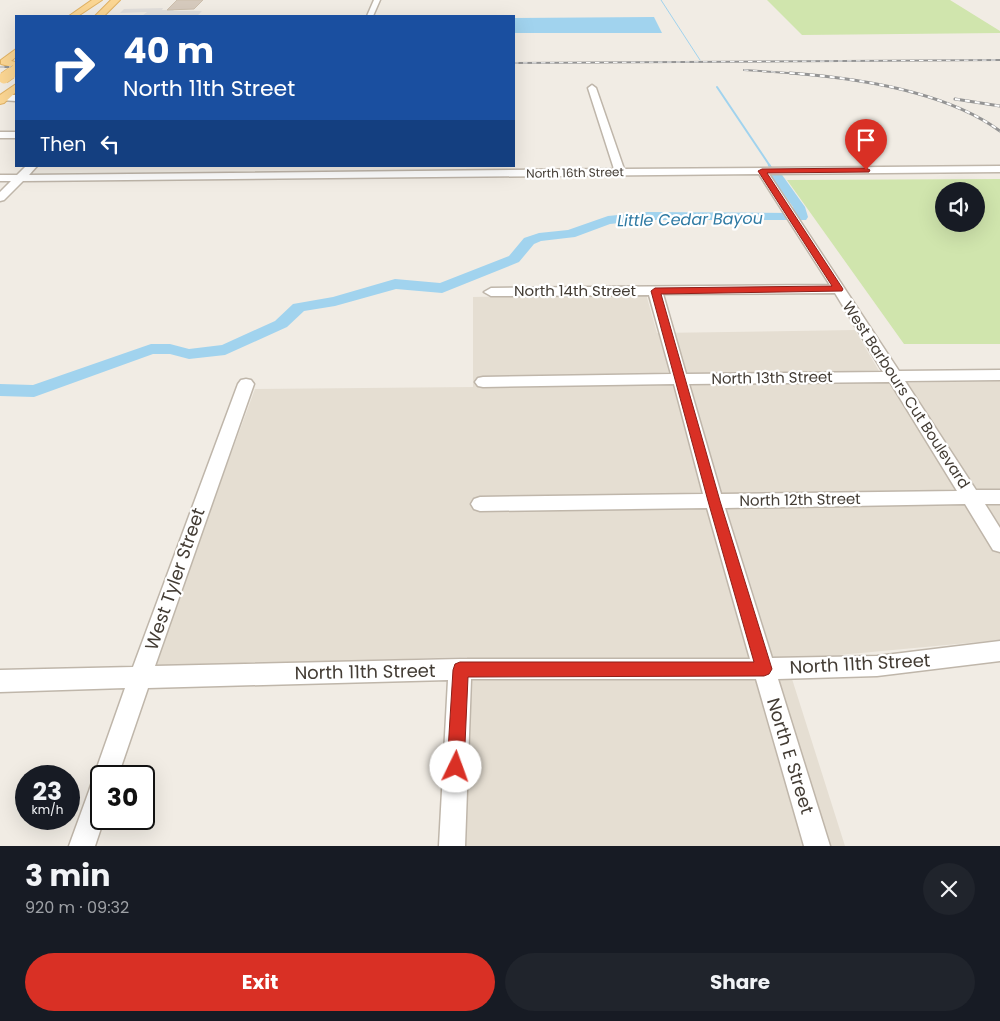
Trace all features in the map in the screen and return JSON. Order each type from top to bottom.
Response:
[{"type":"main road","points":[[75,15],[98,0]]},
{"type":"main road","points":[[87,15],[108,0]]},
{"type":"main road","points":[[100,15],[116,0]]},
{"type":"main road","points":[[15,53],[4,62],[15,65]]},
{"type":"main road","points":[[1,77],[15,70]]},
{"type":"main road","points":[[2,99],[15,89]]},
{"type":"street","points":[[370,15],[377,0]]},
{"type":"street","points":[[592,88],[620,173]]},
{"type":"street","points":[[2,99],[15,98]]},
{"type":"street","points":[[0,135],[15,135]]},
{"type":"street","points":[[0,198],[31,167]]},
{"type":"street","name":"North 16th Street","points":[[0,178],[1000,169]]},
{"type":"street","name":"West Barbours Cut Boulevard","points":[[762,171],[1000,544]]},
{"type":"street","name":"North 14th Street","points":[[492,292],[838,289]]},
{"type":"street","name":"North E Street","points":[[655,291],[714,501],[817,846]]},
{"type":"street","name":"North 13th Street","points":[[483,382],[1000,375]]},
{"type":"street","name":"West Tyler Street","points":[[110,765],[210,479],[246,384]]},
{"type":"street","name":"North 12th Street","points":[[480,504],[1000,496]]},
{"type":"street","name":"North 11th Street","points":[[0,680],[460,670],[764,669],[877,666],[1000,651]]},
{"type":"street","points":[[452,846],[460,670]]},
{"type":"street","points":[[82,846],[90,823]]},
{"type":"shaded area","points":[[163,8],[162,10],[202,11],[198,15],[143,15],[147,12],[120,13],[124,9]]},
{"type":"shaded area","points":[[646,294],[657,333],[855,330],[886,383],[1000,381],[1000,640],[786,660],[845,846],[464,846],[467,657],[152,667],[255,389],[473,387],[473,297]]},
{"type":"green space","points":[[767,0],[950,0],[1000,31],[1000,33],[802,35]]},
{"type":"green space","points":[[1000,179],[1000,344],[904,344],[787,180]]},
{"type":"water","points":[[654,17],[662,33],[515,33],[515,18]]},
{"type":"building","points":[[177,0],[203,0],[194,9],[167,10]]},
{"type":"waterway","name":"Little Cedar Bayou","points":[[661,0],[700,60]]},
{"type":"waterway","name":"Little Cedar Bayou","points":[[717,87],[770,166]]},
{"type":"waterway","name":"Little Cedar Bayou","points":[[0,390],[34,391],[151,349],[170,349],[189,354],[225,350],[281,324],[299,307],[335,301],[395,284],[442,288],[514,259],[529,241],[539,237],[570,234],[608,220],[647,216],[801,217],[799,207],[776,175]]},
{"type":"railway","points":[[515,63],[1000,60]]},
{"type":"railway","points":[[0,67],[15,67]]},
{"type":"railway","points":[[744,70],[803,74]]},
{"type":"railway","points":[[790,73],[803,74]]},
{"type":"railway","points":[[803,74],[871,83],[927,96],[978,117],[1000,131]]},
{"type":"railway","points":[[955,99],[1000,106]]},
{"type":"route","points":[[456,767],[460,670],[764,669],[655,291],[838,289],[762,171],[866,170]]}]
